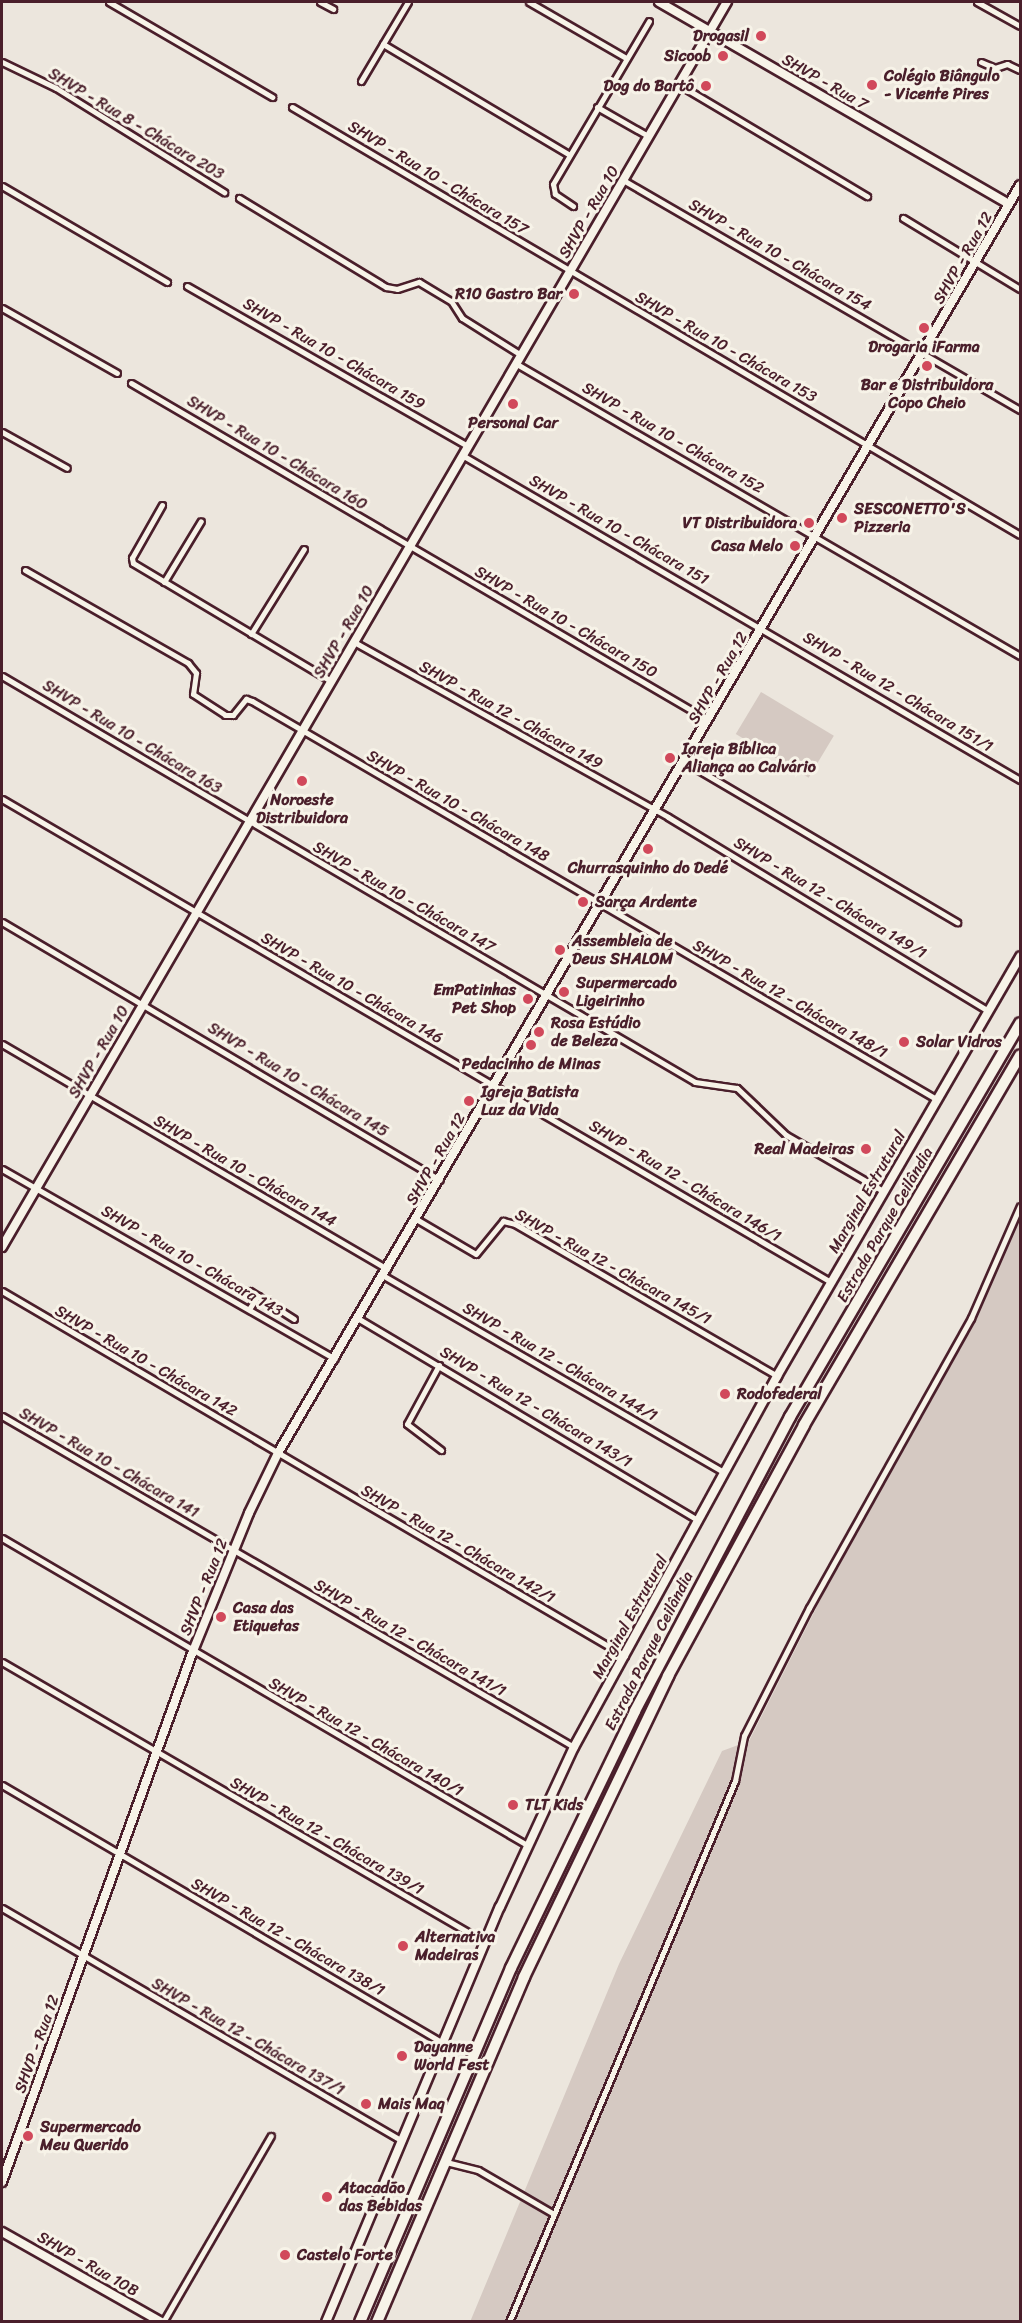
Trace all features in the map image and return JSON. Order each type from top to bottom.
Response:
[{"type":"highway","name":"Estrada Parque Ceilândia","points":[[360,2322],[511,1968],[635,1711],[790,1417],[1020,1023]]},
{"type":"highway","name":"Estrada Parque Ceilândia","points":[[377,2322],[524,1977],[668,1676],[804,1425],[1020,1056]]},
{"type":"highway","points":[[354,2322],[370,2296]]},
{"type":"street","points":[[109,2],[272,97]]},
{"type":"street","points":[[320,2],[333,9]]},
{"type":"street","points":[[361,81],[408,2]]},
{"type":"street","points":[[530,2],[626,58]]},
{"type":"street","name":"SHVP - Rua 7","points":[[659,2],[1009,204]]},
{"type":"street","name":"SHVP - Rua 10","points":[[2,1247],[727,2]]},
{"type":"street","points":[[977,2],[1020,26]]},
{"type":"street","points":[[573,206],[552,189],[597,107],[649,21]]},
{"type":"street","points":[[383,44],[570,155]]},
{"type":"street","name":"SHVP - Rua 8 - Chácara 203","points":[[2,62],[56,88],[224,192]]},
{"type":"street","points":[[981,62],[994,68],[1007,64],[1020,70]]},
{"type":"street","points":[[678,84],[867,196]]},
{"type":"street","name":"SHVP - Rua 10 - Chácara 157","points":[[292,107],[570,271]]},
{"type":"street","points":[[597,107],[648,136]]},
{"type":"street","name":"SHVP - Rua 10 - Chácara 154","points":[[623,180],[1020,410]]},
{"type":"street","name":"SHVP - Rua 12","points":[[2,2182],[5,2160],[83,1957],[193,1651],[278,1453],[359,1319],[546,995],[817,537],[1020,185]]},
{"type":"street","points":[[2,186],[167,282]]},
{"type":"street","points":[[239,198],[387,287],[397,289],[419,282],[451,302],[462,318],[521,355]]},
{"type":"street","points":[[903,218],[1020,289]]},
{"type":"street","name":"SHVP - Rua 10 - Chácara 153","points":[[570,271],[1020,535]]},
{"type":"street","name":"SHVP - Rua 10 - Chácara 159","points":[[187,286],[467,446]]},
{"type":"street","points":[[2,308],[117,373]]},
{"type":"street","name":"SHVP - Rua 10 - Chácara 152","points":[[515,363],[1020,656]]},
{"type":"street","name":"SHVP - Rua 10 - Chácara 160","points":[[131,383],[410,546]]},
{"type":"street","points":[[2,432],[67,468]]},
{"type":"street","name":"SHVP - Rua 10 - Chácara 151","points":[[462,455],[762,628]]},
{"type":"street","points":[[162,505],[132,559],[135,565],[331,681]]},
{"type":"street","points":[[164,582],[201,521]]},
{"type":"street","name":"SHVP - Rua 10 - Chácara 150","points":[[410,546],[709,721]]},
{"type":"street","points":[[251,634],[304,549]]},
{"type":"street","name":"SHVP - Rua 10 - Chácara 148","points":[[25,570],[188,663],[196,672],[193,694],[225,715],[232,714],[248,700],[600,904]]},
{"type":"street","name":"SHVP - Rua 12 - Chácara 151/1","points":[[762,628],[1020,780]]},
{"type":"street","name":"SHVP - Rua 12 - Chácara 149","points":[[354,642],[656,811]]},
{"type":"street","name":"SHVP - Rua 10 - Chácara 163","points":[[2,676],[249,821]]},
{"type":"street","points":[[685,762],[957,922]]},
{"type":"street","name":"SHVP - Rua 10 - Chácara 146","points":[[2,799],[495,1085]]},
{"type":"street","name":"SHVP - Rua 12 - Chácara 149/1","points":[[656,811],[988,1011]]},
{"type":"street","name":"SHVP - Rua 10 - Chácara 147","points":[[249,821],[695,1082],[737,1088],[786,1135],[883,1191]]},
{"type":"street","name":"SHVP - Rua 12 - Chácara 148/1","points":[[600,904],[936,1099]]},
{"type":"street","name":"SHVP - Rua 10 - Chácara 145","points":[[2,922],[440,1180]]},
{"type":"street","name":"Marginal Estrutural","points":[[326,2322],[400,2140],[485,1942],[527,1845],[574,1747],[777,1376],[1020,956]]},
{"type":"street","name":"SHVP - Rua 10 - Chácara 144","points":[[2,1044],[386,1272]]},
{"type":"street","name":"SHVP - Rua 12 - Chácara 146/1","points":[[495,1085],[831,1282]]},
{"type":"street","name":"SHVP - Rua 10 - Chácara 143","points":[[2,1169],[335,1359]]},
{"type":"street","points":[[509,2322],[735,1781],[744,1736],[809,1608],[971,1318],[1020,1206]]},
{"type":"street","name":"SHVP - Rua 12 - Chácara 145/1","points":[[416,1220],[476,1254],[503,1221],[515,1224],[777,1376]]},
{"type":"street","name":"SHVP - Rua 12 - Chácara 144/1","points":[[386,1272],[723,1472]]},
{"type":"street","name":"SHVP - Rua 10 - Chácara 142","points":[[2,1291],[278,1453]]},
{"type":"street","points":[[250,1291],[294,1319]]},
{"type":"street","points":[[249,1309],[258,1296]]},
{"type":"street","name":"SHVP - Rua 12 - Chácara 143/1","points":[[359,1319],[698,1520]]},
{"type":"street","points":[[439,1365],[407,1424],[441,1450]]},
{"type":"street","name":"SHVP - Rua 10 - Chácara 141","points":[[2,1416],[234,1551]]},
{"type":"street","name":"SHVP - Rua 12 - Chácara 142/1","points":[[278,1453],[625,1656]]},
{"type":"street","name":"SHVP - Rua 12 - Chácara 140/1","points":[[2,1538],[527,1845]]},
{"type":"street","name":"SHVP - Rua 12 - Chácara 141/1","points":[[234,1551],[574,1747]]},
{"type":"street","name":"SHVP - Rua 12 - Chácara 139/1","points":[[2,1662],[485,1942]]},
{"type":"street","name":"SHVP - Rua 12 - Chácara 138/1","points":[[2,1785],[443,2043]]},
{"type":"street","name":"SHVP - Rua 12 - Chácara 137/1","points":[[2,1908],[400,2140]]},
{"type":"street","points":[[162,2322],[271,2136]]},
{"type":"street","points":[[445,2162],[478,2170],[554,2214]]},
{"type":"street","name":"SHVP - Rua 10B","points":[[2,2232],[162,2322]]},
{"type":"shaded area","points":[[761,692],[834,736],[809,778],[736,734]]},
{"type":"shaded area","points":[[1020,1218],[1020,2321],[470,2322],[619,1964],[722,1751],[749,1741],[856,1529],[973,1325]]},
{"type":"place","name":"Drogasil","points":[[761,36]]},
{"type":"place","name":"Sicoob","points":[[723,56]]},
{"type":"place","name":"Colégio Biângulo - Vicente Pires","points":[[872,85]]},
{"type":"place","name":"Dog do Bartô","points":[[706,86]]},
{"type":"place","name":"R10 Gastro Bar","points":[[574,294]]},
{"type":"place","name":"Drogaria iFarma","points":[[924,328]]},
{"type":"place","name":"Bar e Distribuidora Copo Cheio","points":[[927,366]]},
{"type":"place","name":"Personal Car","points":[[513,404]]},
{"type":"place","name":"SESCONETTO'S Pizzeria","points":[[842,518]]},
{"type":"place","name":"VT Distribuidora","points":[[809,523]]},
{"type":"place","name":"Casa Melo","points":[[795,546]]},
{"type":"place","name":"Igreja Bíblica Aliança ao Calvário","points":[[670,758]]},
{"type":"place","name":"Noroeste Distribuidora","points":[[302,781]]},
{"type":"place","name":"Churrasquinho do Dedé","points":[[648,849]]},
{"type":"place","name":"Sarça Ardente","points":[[583,902]]},
{"type":"place","name":"Assembleia de Deus SHALOM","points":[[560,950]]},
{"type":"place","name":"Supermercado Ligeirinho","points":[[564,992]]},
{"type":"place","name":"EmPatinhas Pet Shop","points":[[528,999]]},
{"type":"place","name":"Rosa Estúdio de Beleza","points":[[539,1032]]},
{"type":"place","name":"Solar Vidros","points":[[904,1042]]},
{"type":"place","name":"Pedacinho de Minas","points":[[531,1045]]},
{"type":"place","name":"Igreja Batista Luz da Vida","points":[[469,1101]]},
{"type":"place","name":"Real Madeiras","points":[[866,1149]]},
{"type":"place","name":"Rodofederal","points":[[725,1394]]},
{"type":"place","name":"Casa das Etiquetas","points":[[221,1617]]},
{"type":"place","name":"TLT Kids","points":[[513,1805]]},
{"type":"place","name":"Alternativa Madeiras","points":[[403,1946]]},
{"type":"place","name":"Dayanne World Fest","points":[[402,2056]]},
{"type":"place","name":"Mais Maq","points":[[366,2104]]},
{"type":"place","name":"Supermercado Meu Querido","points":[[28,2136]]},
{"type":"place","name":"Atacadão das Bebidas","points":[[327,2197]]},
{"type":"place","name":"Castelo Forte","points":[[285,2255]]}]
